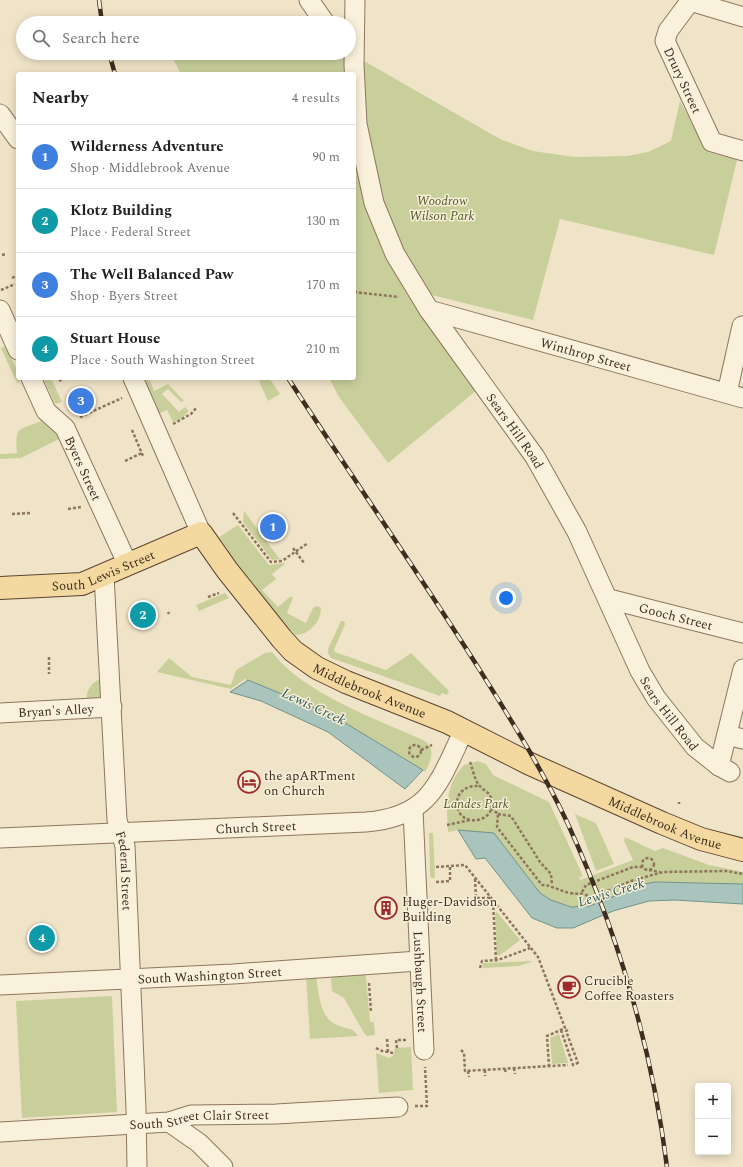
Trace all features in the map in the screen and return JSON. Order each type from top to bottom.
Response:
[{"type":"main road","name":"South Lewis Street","points":[[0,588],[78,584],[104,575],[201,533]]},
{"type":"main road","name":"Middlebrook Avenue","points":[[201,533],[227,570],[271,626],[293,651],[304,659],[338,678],[464,730],[530,764],[662,823],[701,839],[743,850]]},
{"type":"street","points":[[309,0],[320,16]]},
{"type":"street","points":[[354,16],[355,0]]},
{"type":"street","points":[[691,1],[743,16]]},
{"type":"street","name":"Drury Street","points":[[691,1],[668,31],[665,41],[712,142],[743,151]]},
{"type":"street","name":"Sears Hill Road","points":[[350,60],[351,72]]},
{"type":"street","points":[[0,114],[16,136]]},
{"type":"street","name":"Sears Hill Road","points":[[356,115],[374,203],[395,254],[425,304],[536,457],[577,532],[609,599],[640,672],[656,698],[695,747],[724,769],[735,737]]},
{"type":"street","name":"Winthrop Street","points":[[425,304],[735,395]]},
{"type":"street","points":[[0,310],[16,346]]},
{"type":"street","points":[[735,395],[742,326]]},
{"type":"street","name":"Byers Street","points":[[32,380],[46,412],[65,428],[128,565]]},
{"type":"street","name":"Middlebrook Avenue","points":[[134,380],[201,533]]},
{"type":"street","name":"Federal Street","points":[[104,575],[111,628],[112,707],[117,820],[125,846],[137,1124],[135,1142],[136,1167]]},
{"type":"street","name":"Gooch Street","points":[[609,599],[743,633]]},
{"type":"street","points":[[735,737],[743,670]]},
{"type":"street","name":"Bryan's Alley","points":[[0,713],[112,707]]},
{"type":"street","name":"Church Street","points":[[0,838],[370,822],[391,818],[413,810],[423,802],[438,784],[464,730]]},
{"type":"street","name":"Lushbaugh Street","points":[[413,810],[419,961],[418,1045]]},
{"type":"street","name":"South Washington Street","points":[[0,985],[233,974],[419,961]]},
{"type":"street","name":"South Street Clair Street","points":[[0,1132],[169,1122],[191,1115],[276,1114],[398,1107]]},
{"type":"street","points":[[169,1122],[199,1143],[222,1167]]},
{"type":"path","points":[[2,256],[6,254]]},
{"type":"path","points":[[12,278],[16,276]]},
{"type":"path","points":[[1,290],[15,284]]},
{"type":"path","points":[[356,292],[425,304]]},
{"type":"path","points":[[80,417],[125,397]]},
{"type":"path","points":[[70,403],[72,402],[77,412]]},
{"type":"path","points":[[168,421],[170,425],[182,420],[191,414],[197,407]]},
{"type":"path","points":[[125,461],[143,454],[132,430]]},
{"type":"path","points":[[68,509],[77,508]]},
{"type":"path","points":[[12,514],[30,513]]},
{"type":"path","points":[[233,513],[270,562],[282,561],[308,543]]},
{"type":"path","points":[[293,548],[304,563]]},
{"type":"path","points":[[208,597],[225,590]]},
{"type":"path","points":[[48,658],[49,674]]},
{"type":"path","points":[[417,745],[421,750],[421,754],[416,757],[411,756],[409,752],[413,746],[417,745]]},
{"type":"path","points":[[421,750],[432,746]]},
{"type":"path","points":[[447,825],[470,820],[481,820],[489,813],[491,808],[491,797],[488,792],[479,786],[470,762]]},
{"type":"path","points":[[470,820],[461,814],[457,804],[458,798],[460,793],[468,787],[479,786]]},
{"type":"path","points":[[491,808],[498,814],[511,816],[540,862],[551,874],[552,885]]},
{"type":"path","points":[[498,814],[497,827],[542,885],[552,885],[570,893],[582,892],[591,898],[631,881],[663,872]]},
{"type":"path","points":[[644,868],[642,864],[643,860],[650,858],[654,864],[649,870]]},
{"type":"path","points":[[436,867],[457,864],[465,865],[542,962],[565,1028],[547,1036],[549,1066]]},
{"type":"path","points":[[436,882],[450,881],[450,866]]},
{"type":"path","points":[[582,892],[586,885],[633,867],[663,872],[726,871],[743,874]]},
{"type":"path","points":[[475,878],[476,898],[490,898]]},
{"type":"path","points":[[493,902],[496,960]]},
{"type":"path","points":[[480,968],[481,961],[496,960],[530,948]]},
{"type":"path","points":[[369,980],[371,1012]]},
{"type":"path","points":[[561,1030],[573,1064],[579,1062],[566,1031],[568,1030]]},
{"type":"path","points":[[387,1039],[388,1053]]},
{"type":"path","points":[[397,1048],[396,1040],[418,1045]]},
{"type":"path","name":"Lushbaugh Street","points":[[418,1045],[427,1106]]},
{"type":"path","points":[[376,1048],[388,1053],[393,1053]]},
{"type":"path","points":[[460,1050],[464,1052],[465,1072],[567,1066]]},
{"type":"path","points":[[514,1068],[515,1074]]},
{"type":"path","points":[[505,1069],[506,1074]]},
{"type":"path","points":[[485,1070],[485,1076]]},
{"type":"path","points":[[468,1071],[469,1077]]},
{"type":"green space","name":"Woodrow Wilson Park","points":[[174,60],[356,60],[366,62],[500,139],[533,151],[574,157],[627,156],[648,152],[671,141],[680,101],[707,152],[737,160],[714,255],[560,219],[533,320],[407,289],[477,390],[388,463],[339,397],[330,380],[356,380],[356,72],[180,72]]},
{"type":"green space","points":[[6,346],[16,368],[16,380],[21,381],[17,383],[1,348]]},
{"type":"green space","points":[[44,380],[52,380],[62,402],[55,404]]},
{"type":"green space","points":[[143,380],[150,380],[154,391],[168,384],[184,401],[181,402],[168,389],[162,394],[179,412],[185,407],[189,411],[182,418],[173,422],[167,410],[159,414]]},
{"type":"green space","points":[[270,380],[280,394],[268,401],[259,381]]},
{"type":"green space","points":[[41,421],[61,438],[21,458],[0,459],[0,454],[17,453],[17,434],[22,428]]},
{"type":"green space","points":[[244,511],[281,559],[272,560],[243,522]]},
{"type":"green space","points":[[238,525],[269,565],[285,564],[272,574],[276,579],[262,590],[278,607],[291,596],[293,598],[287,613],[306,623],[313,608],[317,606],[321,608],[319,618],[316,623],[305,633],[295,635],[253,586],[219,537]]},
{"type":"green space","points":[[225,593],[229,598],[199,611],[196,605]]},
{"type":"green space","points":[[341,621],[344,621],[345,624],[334,650],[335,652],[386,670],[411,653],[449,691],[447,695],[442,693],[440,696],[331,658],[328,653],[328,649]]},
{"type":"green space","name":"Landes Park","points":[[272,652],[286,667],[303,681],[322,693],[342,704],[425,741],[430,748],[431,760],[425,772],[332,715],[245,679],[231,689],[157,672],[169,658],[192,677],[231,685],[236,670],[265,653]]},
{"type":"green space","points":[[100,679],[105,703],[86,704],[89,689],[93,683]]},
{"type":"green space","name":"Landes Park","points":[[478,761],[486,764],[493,775],[549,802],[583,876],[579,877],[580,880],[633,860],[624,841],[625,837],[655,851],[663,848],[709,865],[743,872],[743,884],[655,882],[644,884],[590,906],[571,907],[551,900],[540,893],[494,833],[458,830],[448,832],[447,805],[450,788],[458,772],[464,765]]},
{"type":"green space","points":[[575,814],[596,823],[614,864],[596,871]]},
{"type":"green space","points":[[429,833],[433,833],[435,878],[431,878],[430,874]]},
{"type":"green space","points":[[497,912],[520,940],[499,956],[497,955],[495,914]]},
{"type":"green space","points":[[533,961],[519,966],[483,968],[483,963]]},
{"type":"green space","points":[[364,973],[366,977],[370,1022],[374,1022],[375,1035],[367,1036],[344,998],[332,991],[331,980],[333,975]]},
{"type":"green space","points":[[306,976],[316,976],[323,1011],[331,1022],[354,1031],[358,1036],[310,1039]]},
{"type":"green space","points":[[112,996],[117,1112],[22,1118],[16,1001]]},
{"type":"green space","points":[[559,1034],[568,1063],[552,1064],[550,1038]]},
{"type":"green space","points":[[411,1047],[413,1090],[379,1093],[376,1053],[389,1058],[393,1056],[395,1048]]},
{"type":"water","points":[[248,680],[332,715],[423,770],[405,789],[328,732],[261,701],[230,692]]},
{"type":"water","points":[[458,830],[494,833],[540,893],[551,900],[571,907],[590,906],[644,884],[655,882],[743,884],[743,904],[675,900],[649,901],[613,911],[573,928],[557,928],[532,918],[485,858],[476,859]]},
{"type":"railway","points":[[99,0],[101,16]]},
{"type":"railway","points":[[111,60],[114,72]]},
{"type":"railway","points":[[289,380],[476,664],[535,761],[567,822],[602,906],[630,991],[652,1078],[667,1167]]},
{"type":"place","name":"The Well Balanced Paw","points":[[81,401]]},
{"type":"place","name":"Wilderness Adventure","points":[[273,527]]},
{"type":"place","name":"Klotz Building","points":[[143,615]]},
{"type":"place","name":"the apARTment on Church","points":[[249,782]]},
{"type":"place","name":"Huger-Davidson Building","points":[[386,908]]},
{"type":"place","name":"Stuart House","points":[[42,938]]},
{"type":"place","name":"Crucible Coffee Roasters","points":[[569,987]]},
{"type":"water label","name":"Lewis Creek","points":[[314,706]]},
{"type":"water label","name":"Lewis Creek","points":[[611,892]]}]
